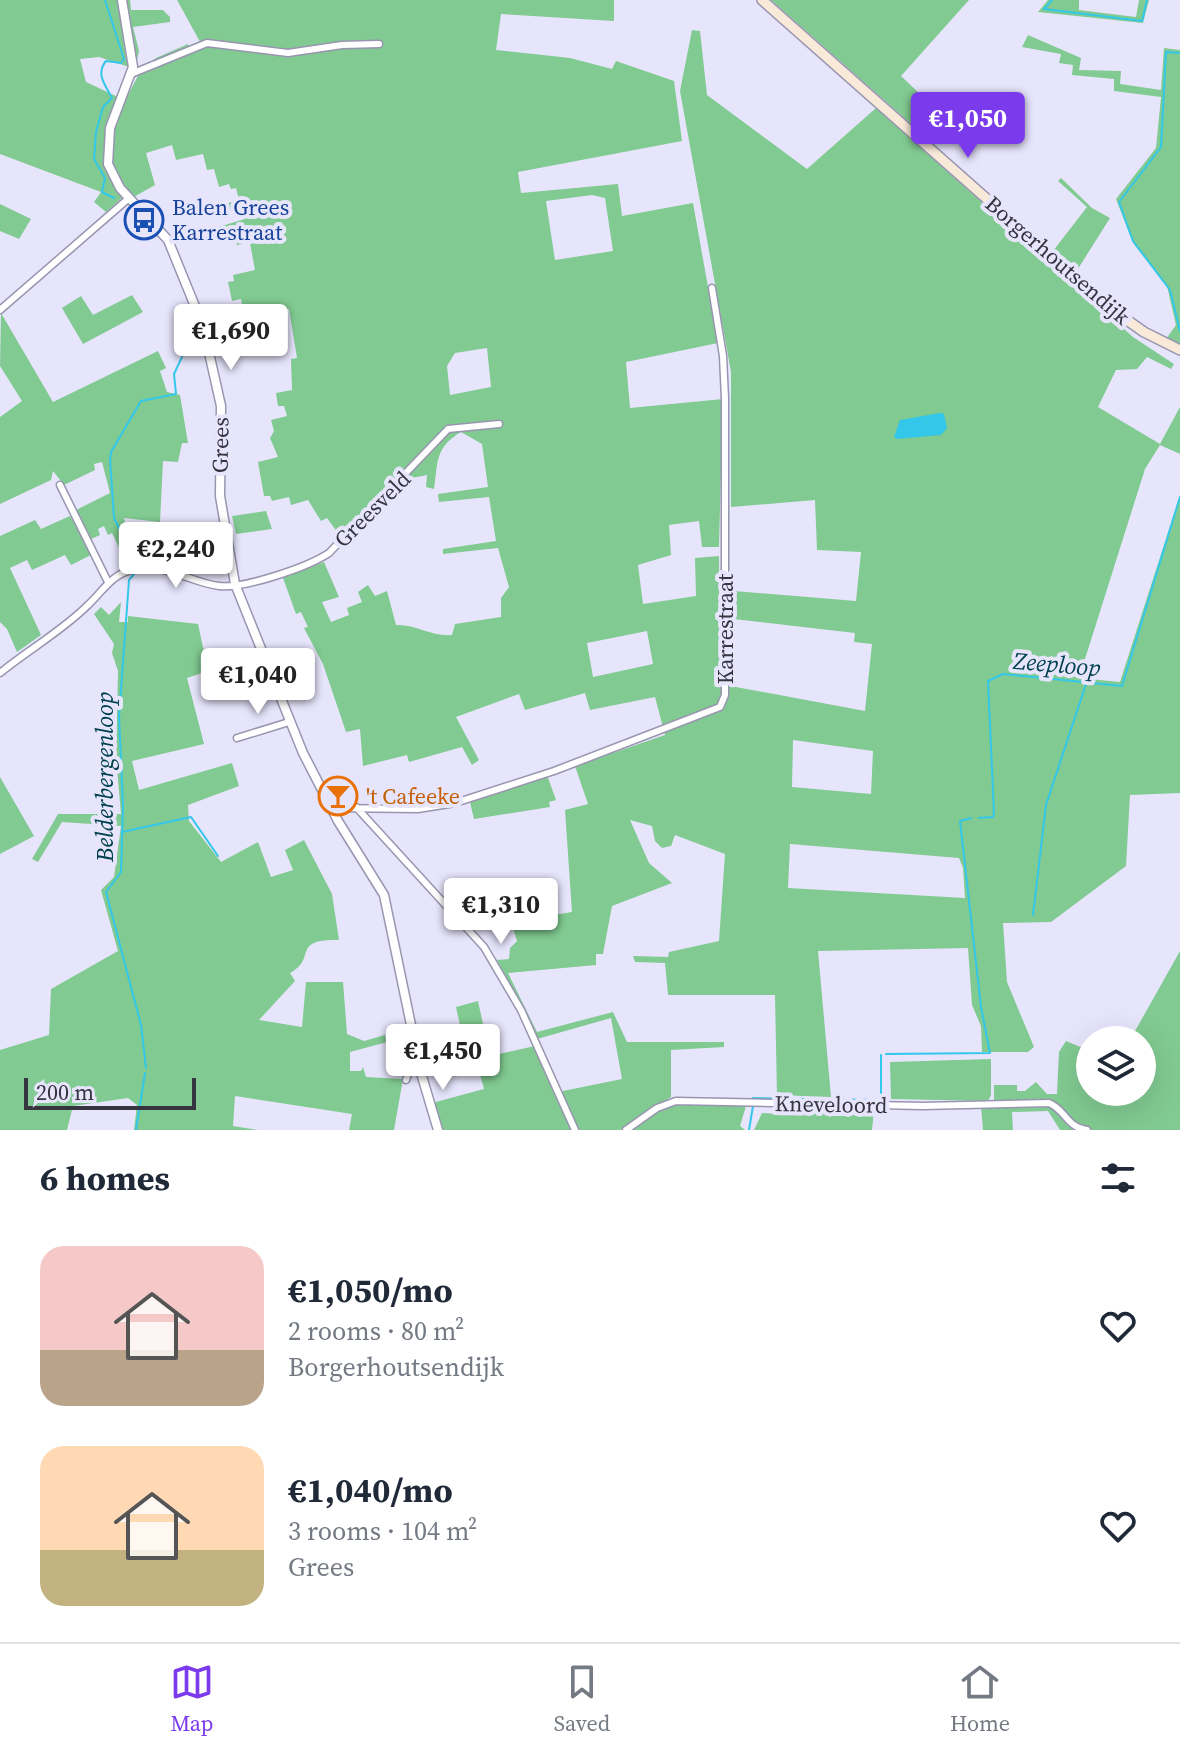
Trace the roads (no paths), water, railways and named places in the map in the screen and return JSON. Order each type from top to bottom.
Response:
[{"type":"main road","name":"Borgerhoutsendijk","points":[[762,0],[1110,308],[1144,332],[1180,350]]},
{"type":"street","name":"Grees","points":[[122,0],[131,74],[115,113],[107,148],[112,174],[128,199],[168,240],[203,326],[221,406],[220,496],[235,584],[289,722],[331,808],[384,895],[418,1062],[438,1130]]},
{"type":"street","points":[[131,74],[207,43],[288,53],[342,45],[379,44]]},
{"type":"street","points":[[0,310],[128,199]]},
{"type":"street","name":"Karrestraat","points":[[331,808],[429,808],[487,794],[714,711],[724,702],[725,399],[723,356],[712,288]]},
{"type":"street","name":"Greesveld","points":[[108,582],[140,567],[220,586],[291,571],[323,557],[448,429],[499,424]]},
{"type":"street","points":[[0,673],[88,605],[108,582],[60,485]]},
{"type":"street","points":[[237,738],[289,722]]},
{"type":"street","points":[[356,807],[484,947],[521,1010],[575,1130]]},
{"type":"street","points":[[406,1080],[411,1066],[418,1062]]},
{"type":"street","name":"Kneveloord","points":[[626,1130],[657,1108],[676,1101],[923,1106],[1044,1103],[1058,1107],[1074,1128],[1087,1130]]},
{"type":"water","points":[[944,414],[947,428],[941,435],[894,437],[900,420]]},
{"type":"waterway","name":"Belderbergenloop","points":[[105,0],[124,59],[121,63],[106,61],[101,71],[112,98],[103,107],[96,132],[94,159],[105,178],[102,192],[114,198]]},
{"type":"waterway","name":"Zeeploop","points":[[1052,0],[1044,9],[1142,21],[1147,0]]},
{"type":"waterway","name":"Zeeploop","points":[[1180,53],[1166,52],[1161,147],[1119,202],[1133,241],[1170,290],[1180,331]]},
{"type":"waterway","name":"Belderbergenloop","points":[[136,562],[114,518],[111,452],[141,401],[176,394],[174,374],[182,357]]},
{"type":"waterway","name":"Zeeploop","points":[[979,818],[993,817],[994,813],[988,681],[1003,674],[1122,686],[1180,497]]},
{"type":"waterway","name":"Belderbergenloop","points":[[134,574],[129,580],[119,717],[123,806],[121,872],[106,892],[141,1025],[146,1068]]},
{"type":"waterway","points":[[1033,915],[1046,805],[1086,684]]},
{"type":"waterway","points":[[122,832],[191,817],[218,856]]},
{"type":"waterway","name":"Zeeploop","points":[[886,1054],[990,1053],[981,1007],[960,821],[971,818]]},
{"type":"waterway","name":"Zeeploop","points":[[753,1098],[881,1100],[881,1055]]},
{"type":"waterway","name":"Belderbergenloop","points":[[136,1130],[145,1073]]},
{"type":"waterway","name":"Zeeploop","points":[[749,1130],[753,1106]]},
{"type":"place","name":"Balen Grees Karrestraat","points":[[144,220]]},
{"type":"place","name":"'t Cafeeke","points":[[338,796]]}]
